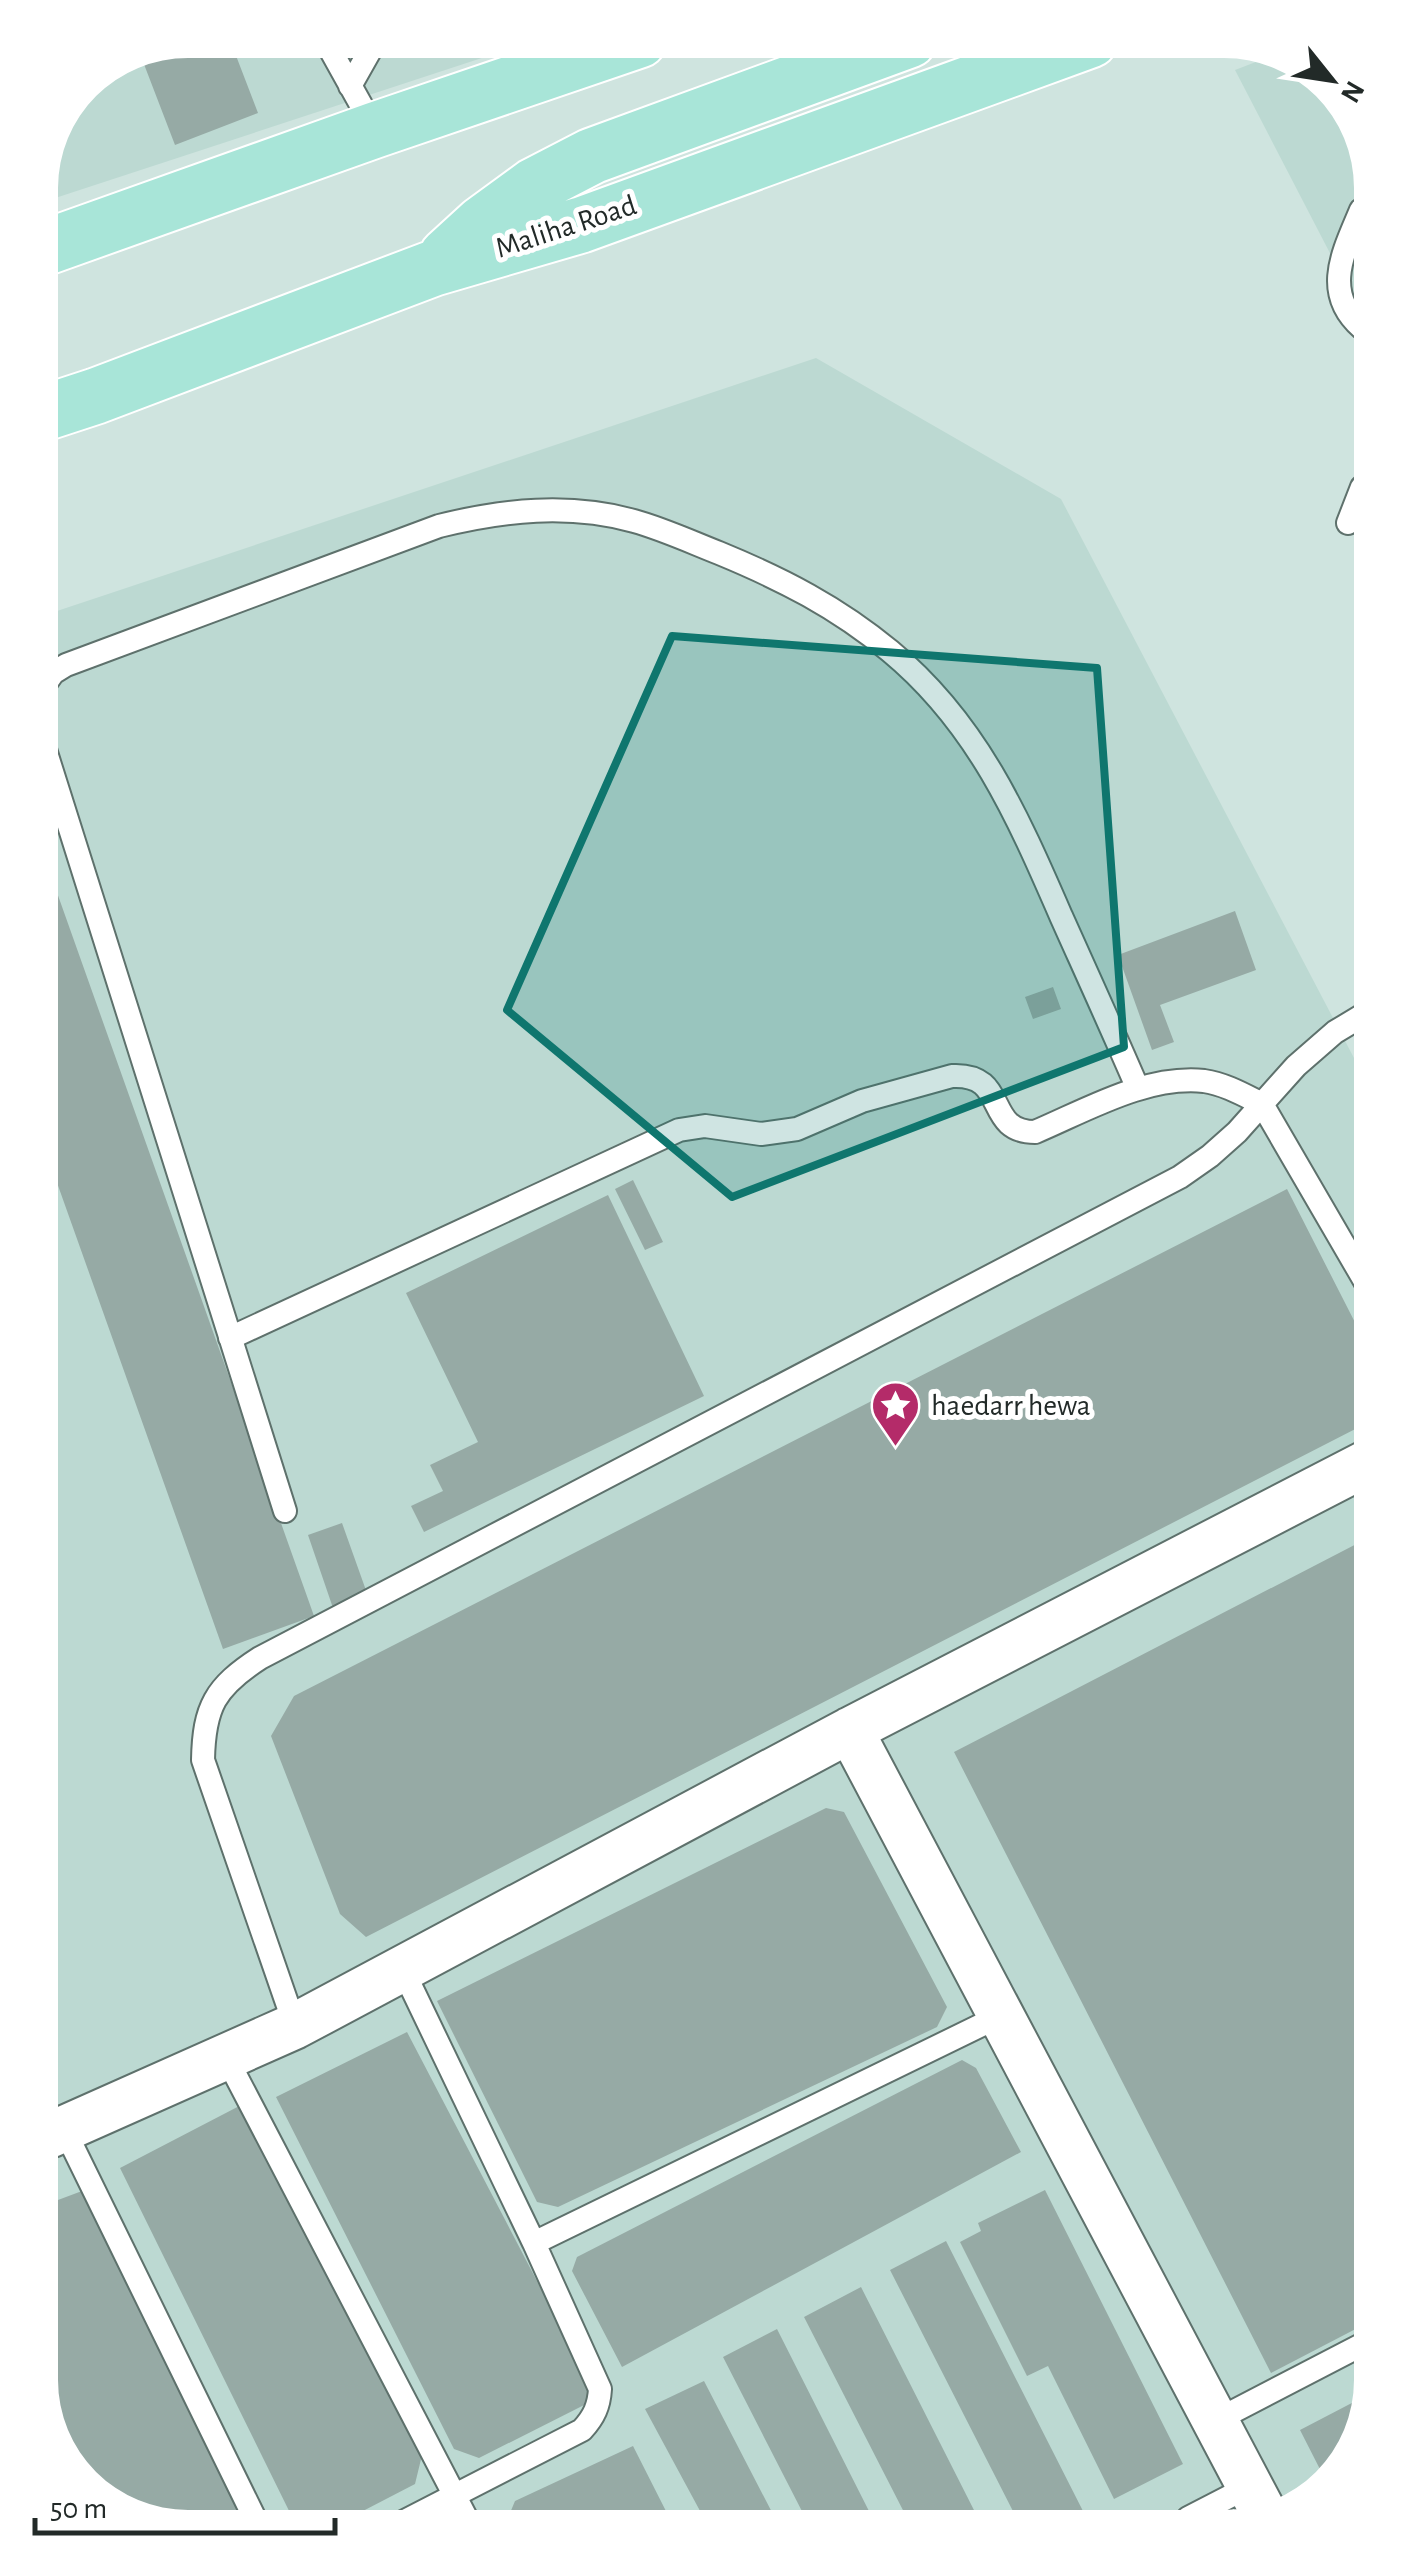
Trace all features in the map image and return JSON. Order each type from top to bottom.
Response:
[{"type":"main road","points":[[58,242],[363,108],[557,58]]},
{"type":"main road","points":[[434,268],[482,224],[534,186],[592,156],[860,58]]},
{"type":"main road","name":"Maliha Road","points":[[58,409],[434,268],[581,225],[1020,58]]},
{"type":"street","points":[[58,2132],[295,2026],[850,1730],[1354,1471]]},
{"type":"street","points":[[850,1730],[1258,2502]]},
{"type":"lane","points":[[335,58],[363,108]]},
{"type":"lane","points":[[363,108],[373,58]]},
{"type":"lane","points":[[1354,227],[1342,257],[1338,287],[1354,320]]},
{"type":"lane","points":[[1348,523],[1354,508]]},
{"type":"lane","points":[[58,670],[439,526],[486,514],[584,512],[632,521],[678,537],[777,577],[837,611],[892,652],[940,700],[982,755],[1017,815],[1138,1089]]},
{"type":"lane","points":[[58,792],[285,1511]]},
{"type":"lane","points":[[295,2026],[203,1760],[204,1729],[214,1700],[234,1675],[1180,1178],[1238,1132],[1296,1066],[1354,1021]]},
{"type":"lane","points":[[230,1338],[678,1130],[704,1126],[761,1134],[797,1129],[862,1101],[952,1076],[975,1079],[986,1086],[1005,1122],[1014,1129],[1035,1132],[1138,1089],[1172,1082],[1206,1082],[1238,1091],[1262,1104],[1354,1262]]},
{"type":"lane","points":[[402,1968],[600,2388],[599,2404],[582,2430],[427,2510]]},
{"type":"lane","points":[[534,2243],[1000,2016]]},
{"type":"lane","points":[[226,2057],[462,2510]]},
{"type":"lane","points":[[58,2134],[250,2510]]},
{"type":"lane","points":[[1215,2421],[1354,2349]]},
{"type":"lane","points":[[1223,2510],[1258,2502]]},
{"type":"highlighted area","points":[[672,636],[1097,668],[1124,1047],[732,1197],[507,1010]]},
{"type":"shaded area","points":[[187,58],[482,58],[58,197],[62,154],[84,108],[102,90],[138,67]]},
{"type":"shaded area","points":[[1257,62],[1282,71],[1282,130],[1341,130],[1352,162],[1354,187],[1354,300],[1235,70]]},
{"type":"shaded area","points":[[816,358],[1061,499],[1354,1058],[1354,2381],[1345,2430],[1333,2453],[1304,2484],[1274,2501],[1225,2510],[179,2510],[141,2502],[84,2460],[67,2430],[58,2381],[58,611]]},
{"type":"building","points":[[187,58],[237,58],[258,113],[175,145],[144,65]]},
{"type":"building","points":[[58,895],[314,1616],[223,1649],[58,1186]]},
{"type":"building","points":[[1235,911],[1256,970],[1160,1005],[1174,1042],[1152,1050],[1118,955]]},
{"type":"building","points":[[1053,987],[1061,1009],[1033,1019],[1025,997]]},
{"type":"building","points":[[633,1180],[663,1242],[645,1250],[615,1189]]},
{"type":"building","points":[[1287,1189],[1354,1320],[1354,1430],[366,1937],[340,1914],[271,1736],[294,1696]]},
{"type":"building","points":[[608,1195],[704,1396],[424,1532],[411,1506],[443,1491],[430,1465],[478,1442],[406,1293]]},
{"type":"building","points":[[342,1523],[368,1596],[333,1608],[308,1535]]},
{"type":"building","points":[[1354,1545],[1354,2330],[1271,2373],[954,1752]]},
{"type":"building","points":[[826,1808],[844,1812],[947,2007],[937,2027],[558,2207],[537,2202],[437,2001]]},
{"type":"building","points":[[407,2032],[598,2398],[479,2458],[454,2449],[276,2097]]},
{"type":"building","points":[[962,2060],[976,2068],[1021,2152],[622,2367],[572,2271],[577,2257]]},
{"type":"building","points":[[247,2102],[423,2451],[415,2484],[365,2510],[289,2510],[120,2168]]},
{"type":"building","points":[[1045,2190],[1183,2464],[1114,2499],[1048,2366],[1027,2376],[960,2242],[981,2231],[978,2223]]},
{"type":"building","points":[[82,2191],[245,2510],[179,2510],[138,2501],[95,2473],[75,2446],[60,2406],[58,2381],[58,2200]]},
{"type":"building","points":[[946,2241],[1082,2510],[1012,2510],[890,2270]]},
{"type":"building","points":[[861,2287],[974,2510],[903,2510],[804,2317]]},
{"type":"building","points":[[777,2329],[868,2510],[801,2510],[723,2357]]},
{"type":"building","points":[[704,2381],[771,2510],[700,2510],[645,2409]]},
{"type":"building","points":[[1352,2403],[1345,2430],[1320,2468],[1300,2430]]},
{"type":"building","points":[[633,2446],[665,2510],[511,2510],[515,2501]]},
{"type":"place","name":"haedarr hewa","points":[[896,1448]]}]
